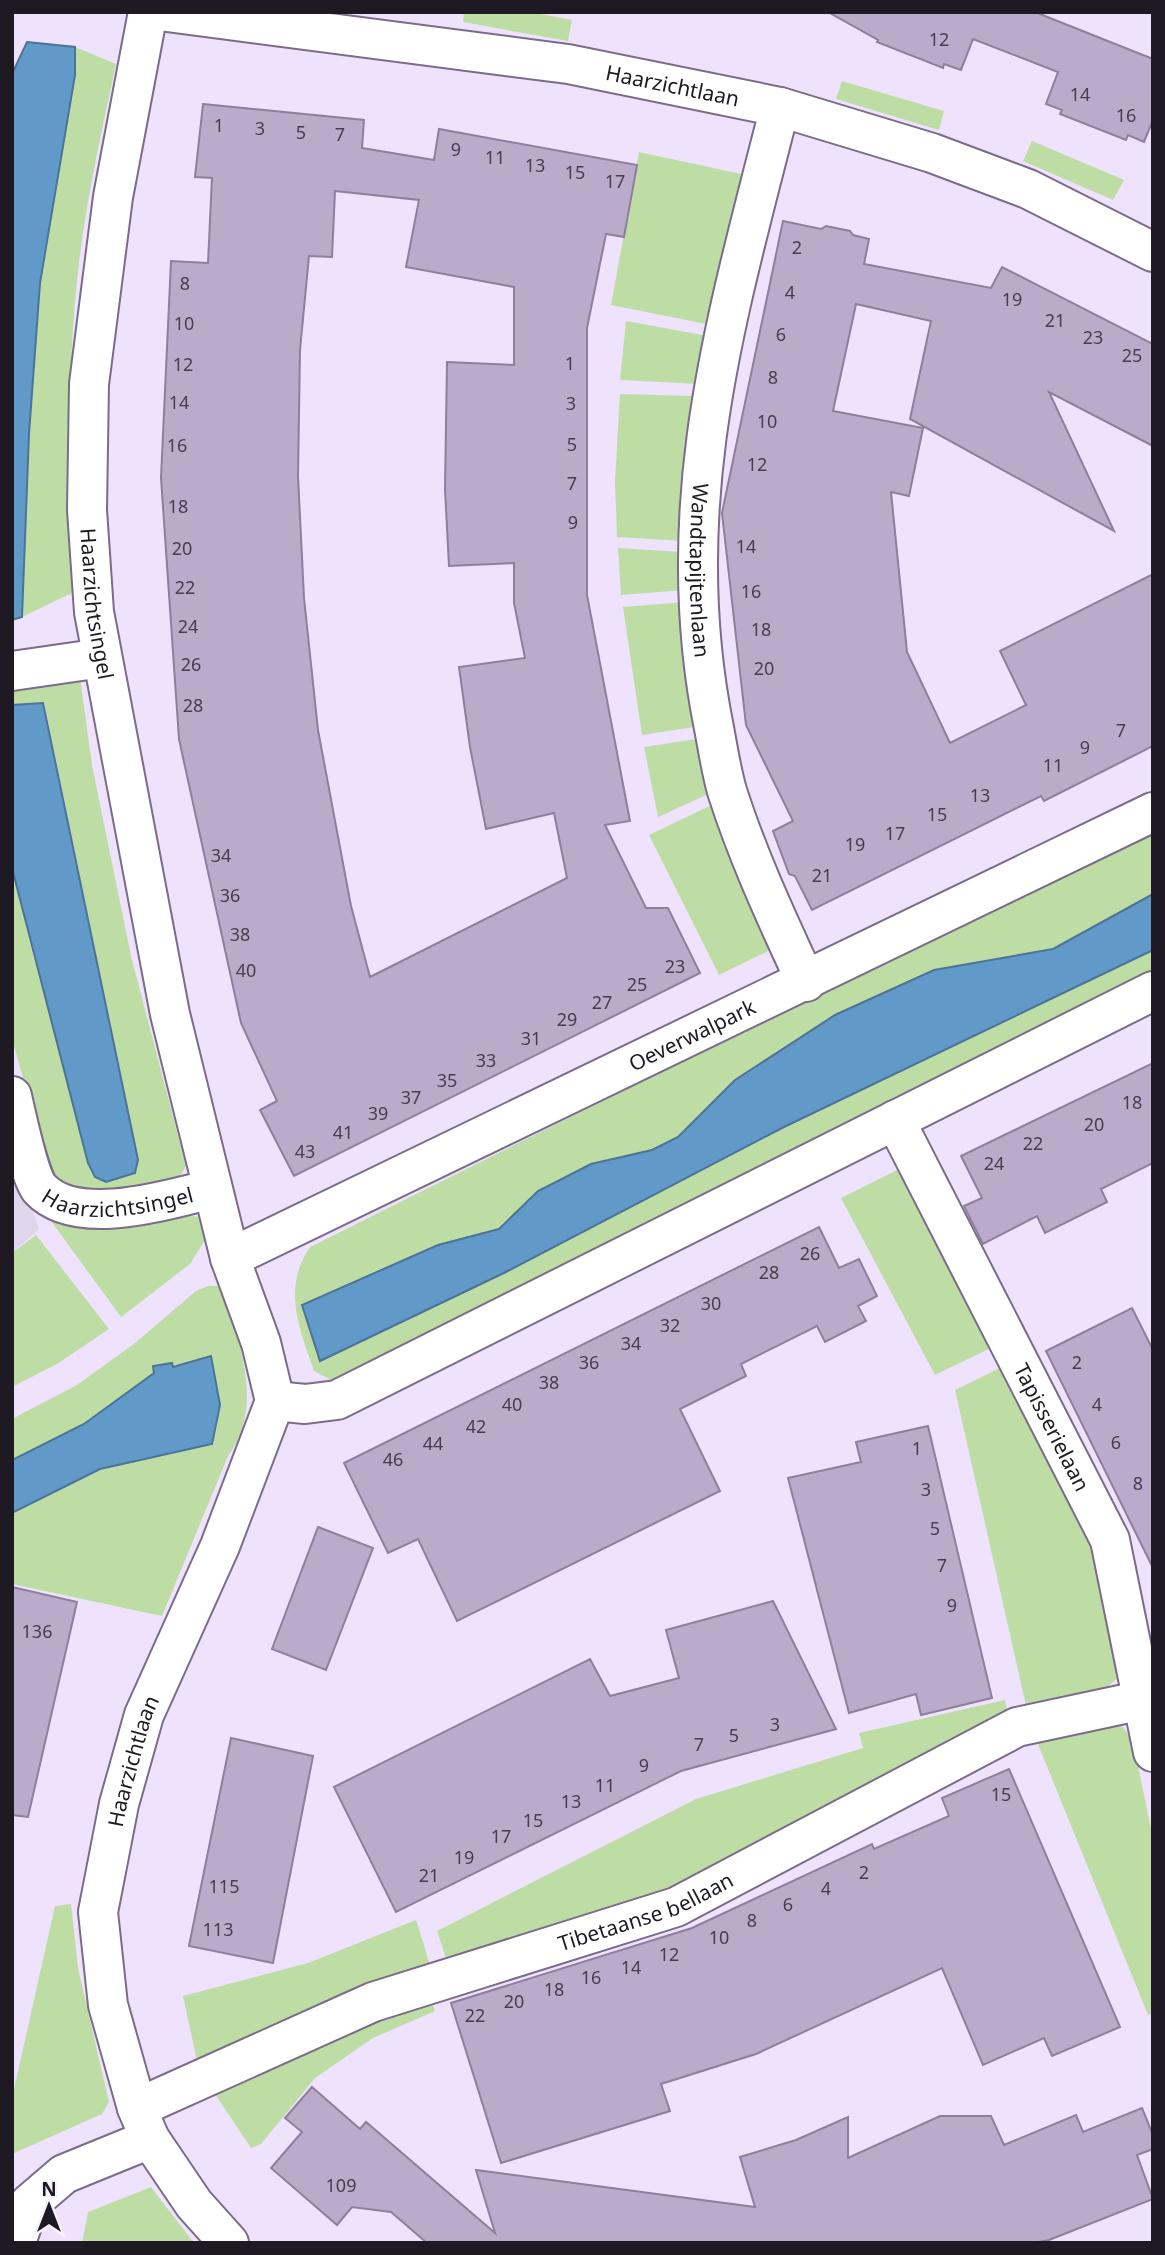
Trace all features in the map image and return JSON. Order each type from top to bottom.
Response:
[{"type":"street","name":"Haarzichtsingel","points":[[148,12],[113,197],[89,384],[87,510],[94,611],[170,1014],[230,1258],[261,1342],[275,1401]]},
{"type":"street","name":"Haarzichtlaan","points":[[167,12],[568,64],[780,107],[932,153],[1028,189],[1153,252]]},
{"type":"street","name":"Wandtapijtenlaan","points":[[780,107],[724,324],[713,388],[697,513],[696,598],[706,690],[727,789],[761,886],[806,982]]},
{"type":"street","points":[[12,671],[102,658]]},
{"type":"street","name":"Oeverwalpark","points":[[230,1258],[1153,812]]},
{"type":"street","points":[[275,1401],[305,1404],[337,1400],[1153,991]]},
{"type":"street","name":"Haarzichtsingel","points":[[12,1096],[39,1188],[63,1204],[111,1209],[148,1205],[212,1189]]},
{"type":"street","name":"Tapisserielaan","points":[[895,1120],[1111,1539],[1153,1752]]},
{"type":"street","name":"Haarzichtlaan","points":[[229,2243],[194,2204],[143,2124],[108,2005],[98,1912],[114,1831],[144,1714],[220,1546],[275,1401]]},
{"type":"street","name":"Tibetaanse bellaan","points":[[143,2124],[373,2002],[676,1908],[1017,1727],[1143,1700]]},
{"type":"street","points":[[16,2243],[29,2204],[64,2174],[143,2124]]},
{"type":"shaded area","points":[[12,1151],[39,1229],[12,1253]]},
{"type":"green space","points":[[464,12],[530,12],[572,20],[568,41],[463,22]]},
{"type":"green space","points":[[75,47],[116,64],[86,213],[75,304],[70,427],[74,592],[22,617],[29,434],[40,283],[75,75]]},
{"type":"green space","points":[[842,81],[944,111],[939,130],[836,99]]},
{"type":"green space","points":[[1032,141],[1124,180],[1113,200],[1023,161]]},
{"type":"green space","points":[[639,152],[746,175],[711,325],[611,305]]},
{"type":"green space","points":[[626,321],[708,336],[699,384],[620,380]]},
{"type":"green space","points":[[620,394],[697,396],[683,541],[617,537],[615,481]]},
{"type":"green space","points":[[618,548],[682,552],[684,590],[621,595]]},
{"type":"green space","points":[[685,602],[701,726],[642,735],[623,607]]},
{"type":"green space","points":[[80,677],[92,765],[131,956],[186,1166],[172,1190],[86,1198],[52,1180],[12,1039],[12,868],[34,959],[135,1173],[138,1160],[44,703],[12,705],[12,689]]},
{"type":"green space","points":[[703,738],[715,791],[658,817],[644,747]]},
{"type":"green space","points":[[718,802],[774,948],[719,975],[649,835]]},
{"type":"green space","points":[[1153,827],[1153,895],[1053,949],[934,970],[735,1080],[678,1137],[652,1150],[591,1164],[538,1191],[499,1229],[438,1245],[302,1305],[320,1361],[506,1272],[784,1127],[1153,950],[1153,974],[369,1365],[331,1380],[314,1371],[299,1324],[295,1293],[302,1262],[310,1247]]},
{"type":"green space","points":[[905,1166],[999,1344],[935,1375],[841,1198]]},
{"type":"green space","points":[[40,1206],[204,1217],[205,1240],[190,1264],[121,1317]]},
{"type":"green space","points":[[36,1235],[109,1329],[57,1364],[12,1387],[12,1253]]},
{"type":"green space","points":[[208,1286],[219,1286],[226,1294],[246,1377],[245,1418],[162,1616],[12,1584],[12,1513],[100,1469],[212,1444],[172,1363],[153,1367],[155,1373],[84,1424],[12,1460],[12,1419],[77,1385],[135,1343],[196,1291]]},
{"type":"green space","points":[[1010,1363],[1094,1535],[1118,1678],[1100,1693],[1027,1710],[955,1390]]},
{"type":"green space","points":[[1005,1700],[1009,1720],[675,1893],[448,1964],[437,1931],[696,1799],[863,1748],[859,1733]]},
{"type":"green space","points":[[1102,1722],[1123,1727],[1133,1742],[1153,1838],[1153,2013],[1148,2015],[1035,1737]]},
{"type":"green space","points":[[71,1904],[78,1968],[109,2102],[102,2114],[12,2154],[12,2098],[55,1906]]},
{"type":"green space","points":[[416,1920],[431,1968],[197,2061],[183,1996],[308,1963]]},
{"type":"green space","points":[[431,2000],[435,2011],[373,2038],[315,2078],[261,2144],[251,2148],[213,2091],[385,2010]]},
{"type":"green space","points":[[151,2187],[194,2243],[82,2243],[88,2212]]},
{"type":"water","points":[[27,42],[75,47],[75,75],[40,283],[29,434],[22,617],[12,620],[12,74]]},
{"type":"water","points":[[43,703],[138,1160],[135,1173],[106,1182],[95,1177],[88,1163],[12,868],[12,705]]},
{"type":"water","points":[[1153,894],[1153,950],[784,1127],[506,1272],[320,1361],[302,1305],[438,1245],[499,1229],[538,1191],[591,1164],[652,1150],[678,1137],[735,1080],[835,1015],[934,970],[1053,949]]},
{"type":"water","points":[[211,1356],[220,1405],[212,1444],[100,1469],[12,1513],[12,1460],[84,1424],[154,1373],[153,1366],[172,1363],[173,1367]]},
{"type":"building","points":[[828,12],[1035,12],[1153,59],[1153,120],[1144,142],[1128,135],[1126,140],[1060,114],[1062,110],[1046,104],[1058,72],[973,39],[961,70],[944,64],[943,68],[877,42],[878,40]]},
{"type":"building","points":[[203,104],[364,120],[362,148],[434,160],[439,129],[637,165],[624,237],[606,234],[587,328],[587,595],[630,821],[605,825],[646,908],[668,908],[700,973],[294,1176],[260,1110],[277,1101],[241,1023],[179,739],[161,478],[171,261],[208,263],[212,178],[195,177]],"holes":[[[335,191],[419,200],[406,267],[514,287],[514,365],[447,362],[445,489],[449,566],[514,563],[514,603],[525,658],[459,667],[470,747],[486,829],[554,813],[567,878],[370,977],[351,906],[318,730],[304,598],[298,476],[300,350],[309,256],[332,257]]]},
{"type":"building","points":[[783,221],[821,229],[826,226],[850,231],[853,235],[869,239],[864,264],[991,288],[1002,267],[1153,344],[1153,446],[1049,392],[1114,531],[910,419],[931,321],[856,304],[833,411],[923,428],[909,496],[891,492],[907,652],[950,743],[1026,705],[1000,651],[1153,574],[1153,746],[1044,801],[1041,796],[812,910],[795,876],[789,874],[773,831],[793,821],[746,725],[722,513]]},
{"type":"building","points":[[1153,1063],[1153,1163],[1101,1189],[1107,1202],[1045,1233],[1037,1216],[983,1244],[964,1206],[982,1198],[961,1156]]},
{"type":"building","points":[[819,1227],[839,1268],[859,1259],[877,1296],[858,1306],[866,1321],[825,1342],[817,1326],[741,1364],[746,1376],[680,1409],[720,1491],[457,1621],[418,1539],[388,1553],[344,1463]]},
{"type":"building","points":[[1132,1308],[1153,1350],[1153,1568],[1046,1351]]},
{"type":"building","points":[[928,1426],[992,1698],[921,1715],[916,1694],[849,1713],[788,1478],[861,1462],[856,1442]]},
{"type":"building","points":[[318,1527],[373,1548],[326,1670],[272,1649]]},
{"type":"building","points":[[12,1587],[77,1602],[28,1817],[12,1815]]},
{"type":"building","points":[[773,1601],[836,1729],[681,1771],[396,1912],[334,1787],[590,1659],[610,1696],[679,1678],[666,1630]]},
{"type":"building","points":[[231,1738],[313,1756],[273,1963],[189,1946]]},
{"type":"building","points":[[1009,1769],[1120,2027],[1052,2056],[1044,2038],[983,2065],[942,1968],[756,2054],[661,2084],[670,2111],[501,2163],[451,2003],[692,1928],[872,1844],[874,1849],[949,1816],[942,1798]]},
{"type":"building","points":[[312,2087],[360,2129],[366,2122],[495,2233],[476,2170],[755,2207],[740,2157],[796,2140],[848,2117],[848,2158],[940,2116],[991,2116],[1004,2145],[1076,2115],[1083,2132],[1142,2108],[1153,2135],[1153,2149],[1137,2155],[1153,2199],[1049,2240],[1033,2243],[427,2243],[391,2212],[352,2207],[337,2225],[271,2168],[302,2132],[285,2118]]}]
